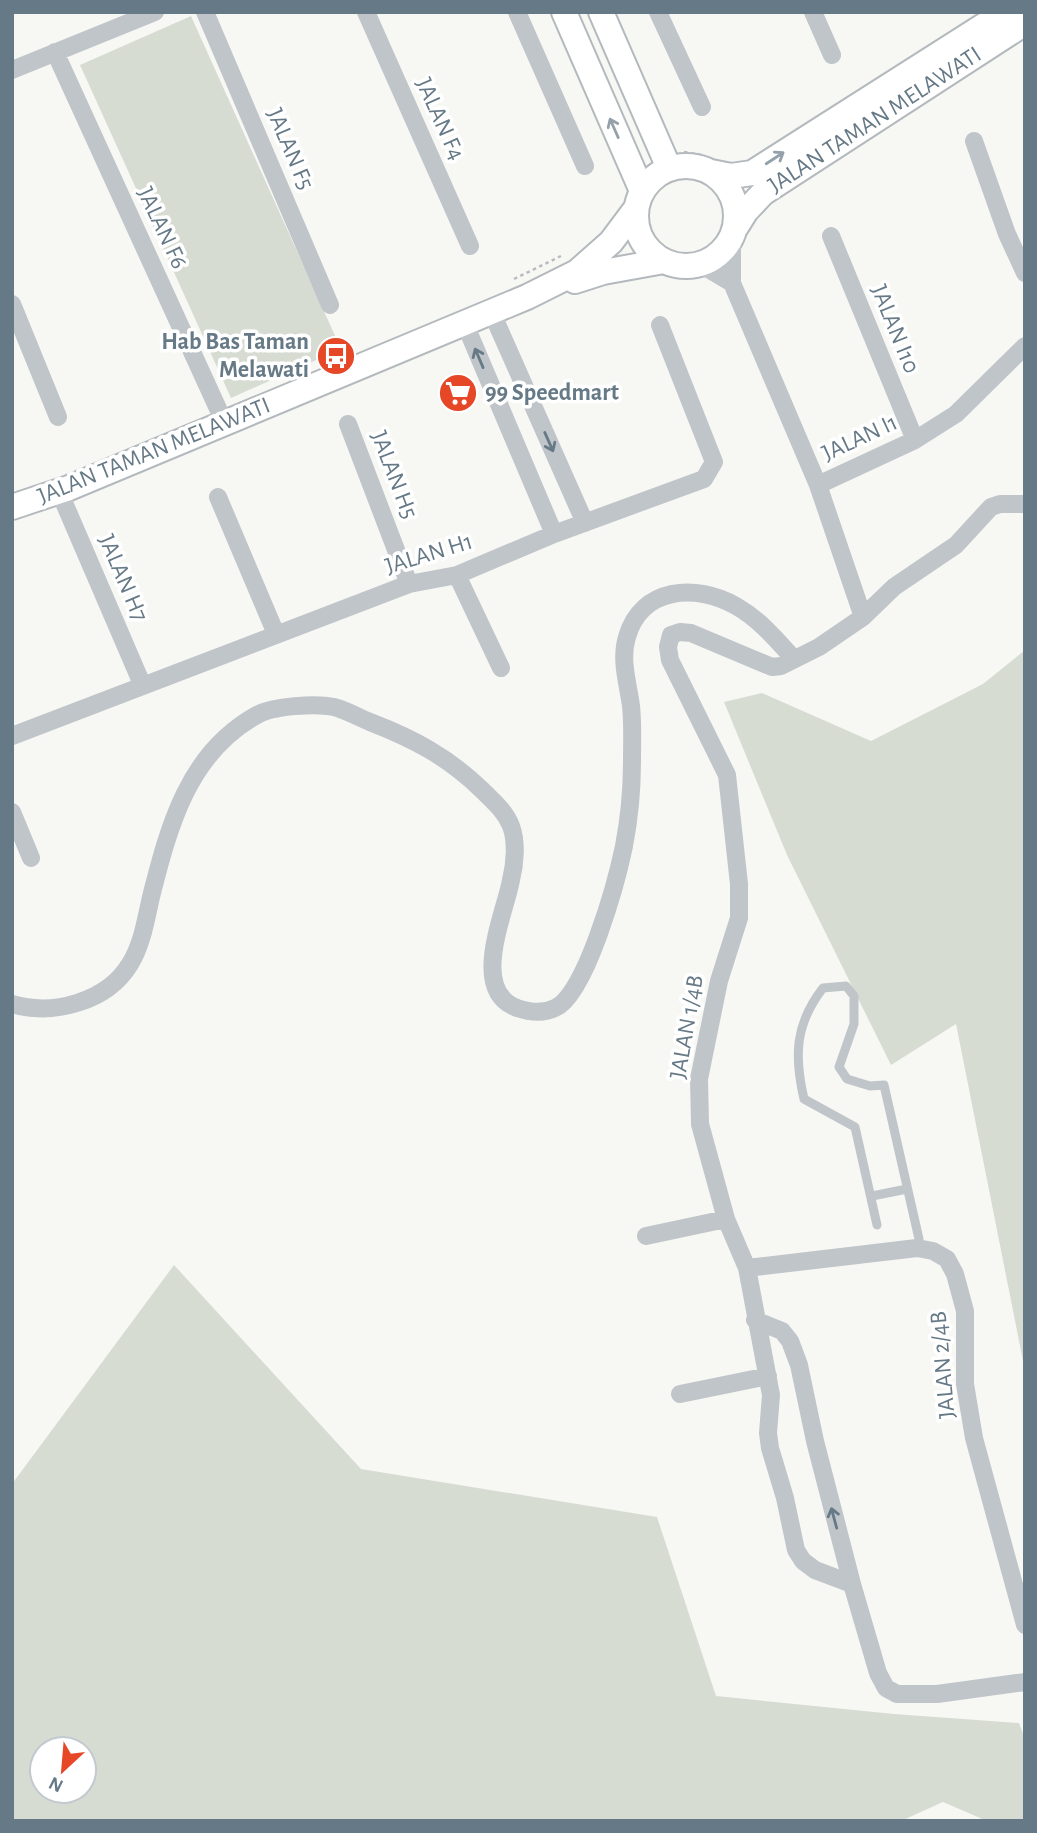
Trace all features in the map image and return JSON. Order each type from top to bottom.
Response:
[{"type":"main road","points":[[564,12],[638,200],[636,226],[641,239],[664,261],[681,266],[700,264],[725,247],[734,232],[736,206],[727,186],[711,172],[691,165],[669,168],[653,177],[638,200]]},
{"type":"main road","points":[[601,12],[669,168]]},
{"type":"main road","name":"JALAN TAMAN MELAWATI","points":[[711,172],[731,176],[752,173],[1005,12]]},
{"type":"main road","name":"JALAN TAMAN MELAWATI","points":[[734,232],[746,211],[763,193],[982,27],[1025,23]]},
{"type":"main road","name":"JALAN TAMAN MELAWATI","points":[[12,507],[59,491],[225,424],[527,297],[577,272],[611,242],[638,200]]},
{"type":"main road","name":"JALAN TAMAN MELAWATI","points":[[527,297],[603,272],[664,261]]},
{"type":"street","points":[[12,70],[155,12]]},
{"type":"street","name":"JALAN F5","points":[[205,12],[330,305]]},
{"type":"street","name":"JALAN F4","points":[[366,12],[470,246]]},
{"type":"street","points":[[517,12],[585,166]]},
{"type":"street","points":[[658,12],[702,107]]},
{"type":"street","points":[[813,12],[832,55]]},
{"type":"street","name":"JALAN F6","points":[[55,52],[225,424]]},
{"type":"street","points":[[974,141],[1007,234],[1025,273]]},
{"type":"street","name":"JALAN I1","points":[[734,232],[732,283],[818,485],[915,440],[956,414],[1025,346]]},
{"type":"street","name":"JALAN I10","points":[[831,236],[915,440]]},
{"type":"street","points":[[700,264],[732,283]]},
{"type":"street","points":[[12,304],[58,417]]},
{"type":"street","points":[[492,313],[585,523]]},
{"type":"street","points":[[465,324],[554,534]]},
{"type":"street","name":"JALAN H1","points":[[14,730],[409,584],[457,575],[554,534],[704,479],[714,462],[660,325]]},
{"type":"street","name":"JALAN H5","points":[[348,424],[409,584]]},
{"type":"street","points":[[818,485],[863,617]]},
{"type":"street","name":"JALAN H7","points":[[59,491],[142,684]]},
{"type":"street","points":[[218,497],[276,634]]},
{"type":"street","name":"JALAN 1/4B","points":[[852,1584],[815,1570],[803,1561],[796,1550],[785,1498],[770,1448],[768,1433],[772,1403],[747,1268],[726,1219],[700,1124],[699,1079],[719,981],[739,918],[732,813],[727,775],[670,660],[668,647],[671,635],[680,632],[706,638],[772,667],[781,666],[819,647],[863,617],[894,587],[956,545],[991,507],[1000,504],[1025,504]]},
{"type":"street","points":[[457,575],[501,668]]},
{"type":"street","points":[[12,1004],[46,1009],[80,1003],[112,984],[130,965],[141,940],[163,852],[182,798],[201,764],[226,737],[261,713],[292,706],[331,706],[426,746],[460,769],[505,813],[513,832],[512,880],[502,912],[492,976],[499,994],[512,1006],[534,1013],[556,1008],[570,998],[584,974],[609,900],[624,844],[632,767],[631,709],[624,662],[627,638],[634,620],[646,604],[672,593],[703,594],[734,605],[744,612],[763,626],[793,658]]},
{"type":"street","points":[[12,811],[31,858]]},
{"type":"street","points":[[646,1236],[726,1219]]},
{"type":"street","points":[[747,1268],[917,1248]]},
{"type":"street","name":"JALAN 2/4B","points":[[917,1248],[933,1251],[947,1259],[958,1286],[965,1311],[965,1384],[975,1438],[1025,1625]]},
{"type":"street","points":[[755,1320],[782,1331],[790,1341],[799,1365],[815,1441],[852,1584],[878,1673],[886,1688],[897,1694],[937,1694],[1025,1682]]},
{"type":"street","points":[[680,1394],[768,1376]]},
{"type":"lane","points":[[877,1225],[855,1127],[804,1099],[798,1074],[799,1033],[823,988],[846,986],[854,996],[854,1024],[839,1068],[847,1079],[870,1086],[884,1085],[919,1239],[917,1248]]},
{"type":"lane","points":[[872,1196],[907,1189]]},
{"type":"shaded area","points":[[191,16],[341,349],[231,398],[80,65]]},
{"type":"shaded area","points":[[1025,650],[1025,1371],[956,1024],[891,1065],[787,855],[724,702],[762,693],[871,741],[983,684]]},
{"type":"shaded area","points":[[174,1265],[361,1469],[657,1517],[716,1696],[894,1714],[1019,1723],[1025,1739],[1025,1821],[987,1821],[943,1802],[901,1821],[12,1821],[12,1484]]},
{"type":"place","name":"Hab Bas Taman Melawati","points":[[336,356]]},
{"type":"place","name":"99 Speedmart","points":[[458,393]]}]
